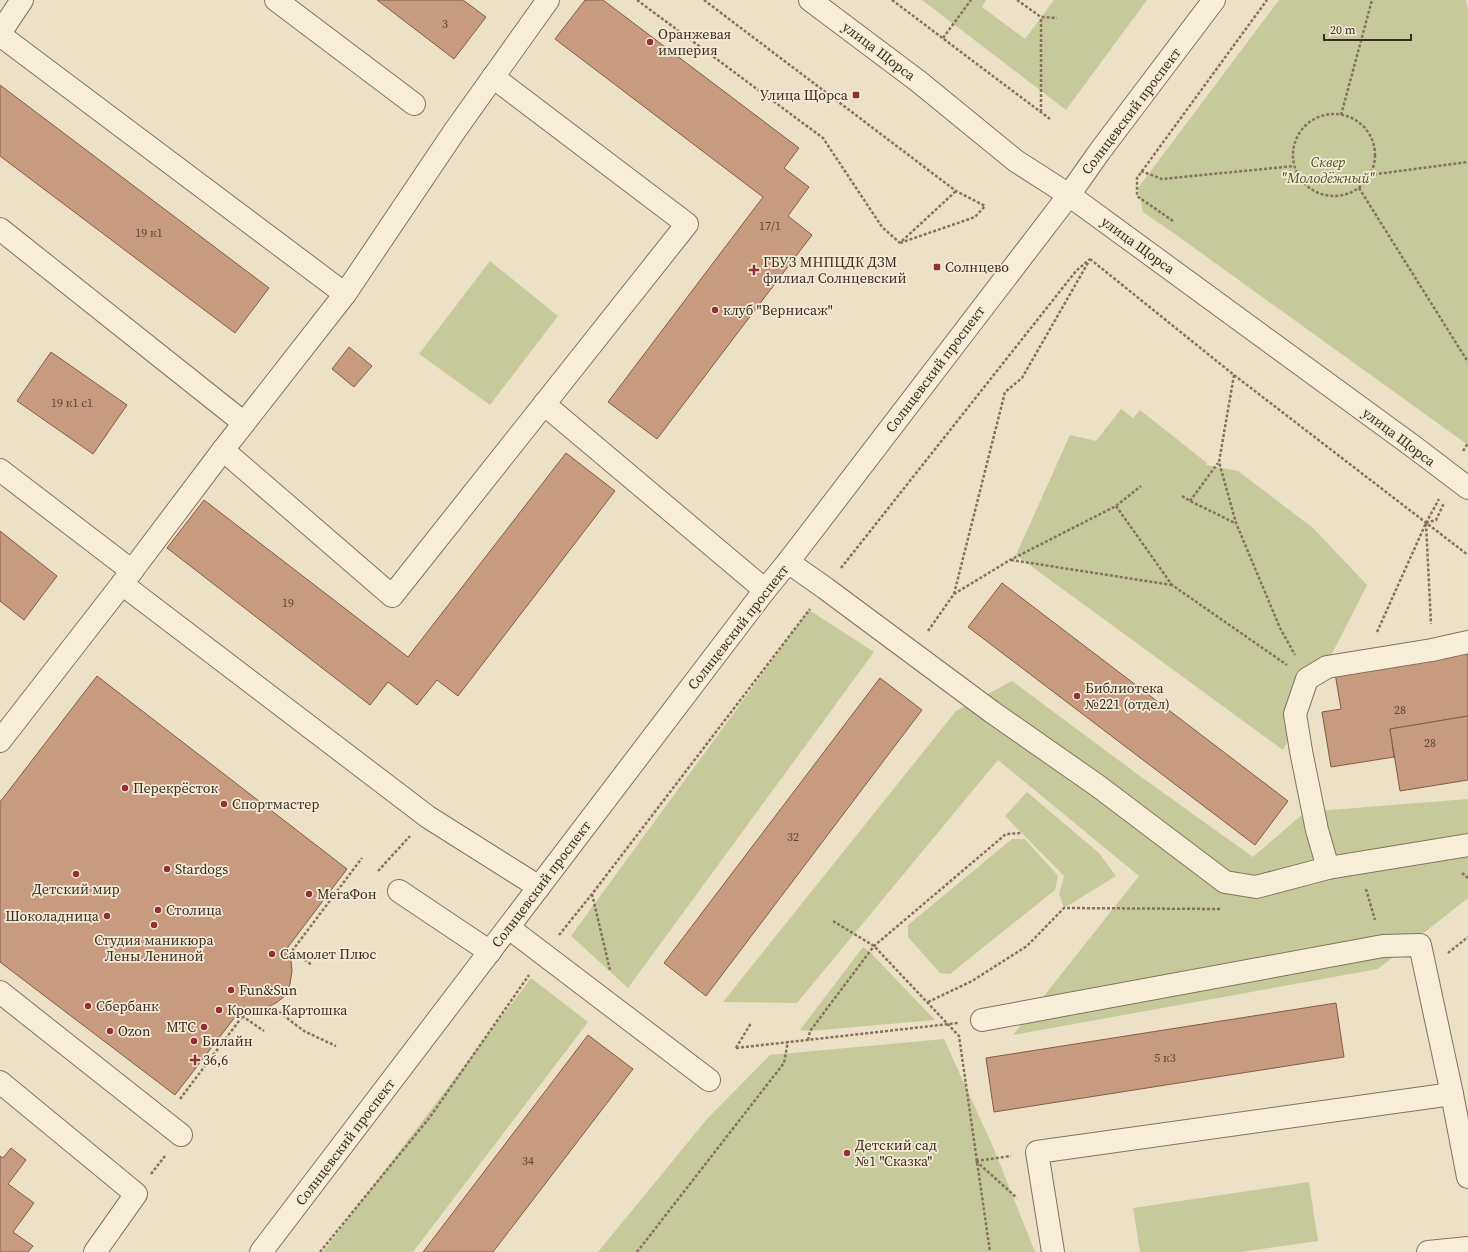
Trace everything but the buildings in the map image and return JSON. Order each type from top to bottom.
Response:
[{"type":"street","points":[[22,0],[0,34],[345,294]]},
{"type":"street","points":[[276,0],[414,104]]},
{"type":"street","points":[[0,741],[223,450],[345,294],[454,132],[548,0]]},
{"type":"street","name":"улица Щорса","points":[[810,0],[918,81],[1016,161],[1069,194],[1468,488]]},
{"type":"street","name":"Солнцевский проспект","points":[[261,1252],[765,590],[1069,194],[1207,2]]},
{"type":"street","points":[[223,450],[392,596],[687,224],[493,77]]},
{"type":"street","points":[[0,229],[244,423]]},
{"type":"street","points":[[544,404],[765,590]]},
{"type":"street","points":[[0,470],[127,577],[428,817],[539,887]]},
{"type":"street","points":[[788,562],[998,716],[1098,786],[1225,882],[1256,887],[1328,868],[1468,845]]},
{"type":"street","points":[[1328,868],[1317,830],[1295,714],[1307,679],[1327,667],[1432,650],[1468,642]]},
{"type":"street","points":[[399,891],[490,952]]},
{"type":"street","points":[[509,928],[709,1080]]},
{"type":"street","points":[[982,1020],[1383,946],[1420,945],[1468,1177]]},
{"type":"street","points":[[0,992],[181,1135]]},
{"type":"street","points":[[0,1082],[136,1194],[95,1252]]},
{"type":"street","points":[[1053,1252],[1037,1152],[1452,1094]]},
{"type":"street","points":[[1428,1252],[1468,1248]]},
{"type":"path","points":[[637,0],[823,138],[882,227],[900,243]]},
{"type":"path","points":[[704,0],[956,191],[985,206],[975,217],[900,243]]},
{"type":"path","points":[[892,0],[1050,119]]},
{"type":"path","points":[[943,38],[971,0]]},
{"type":"path","points":[[1017,0],[1041,17],[1057,18]]},
{"type":"path","points":[[1173,221],[1137,196],[1137,178],[1267,0]]},
{"type":"path","points":[[1341,115],[1372,0]]},
{"type":"path","points":[[1041,17],[1041,112]]},
{"type":"path","points":[[1324,115],[1341,115],[1356,121],[1364,128],[1370,137],[1375,159],[1369,175],[1359,188],[1343,195],[1332,196],[1320,193],[1304,183],[1299,177],[1294,166],[1293,150],[1299,134],[1304,127],[1316,118],[1324,115]]},
{"type":"path","points":[[1369,175],[1468,162]]},
{"type":"path","points":[[1141,171],[1162,179],[1294,166]]},
{"type":"path","points":[[1359,188],[1468,362]]},
{"type":"path","points":[[900,243],[956,191]]},
{"type":"path","points":[[1090,259],[1234,375],[1468,555]]},
{"type":"path","points":[[320,1252],[430,1117],[543,955],[592,894],[825,588],[1076,271],[1090,259]]},
{"type":"path","points":[[912,652],[954,594],[1005,392],[1022,378],[1090,259]]},
{"type":"path","points":[[1234,375],[1219,462],[1236,523],[1280,628],[1307,679]]},
{"type":"path","points":[[1460,456],[1468,443]]},
{"type":"path","points":[[1190,501],[1219,462]]},
{"type":"path","points":[[954,594],[1010,560],[1116,506],[1141,486]]},
{"type":"path","points":[[1363,662],[1426,523],[1443,493]]},
{"type":"path","points":[[1182,496],[1236,523]]},
{"type":"path","points":[[1426,523],[1436,520],[1446,501]]},
{"type":"path","points":[[1116,506],[1172,585],[1307,679]]},
{"type":"path","points":[[1426,523],[1432,650]]},
{"type":"path","points":[[1010,560],[1172,585]]},
{"type":"path","points":[[378,871],[428,817]]},
{"type":"path","points":[[808,1040],[810,1031],[874,946],[1006,834],[1022,833]]},
{"type":"path","points":[[289,955],[362,858]]},
{"type":"path","points":[[1367,891],[1383,946]]},
{"type":"path","points":[[592,894],[613,984],[612,1006]]},
{"type":"path","points":[[928,1002],[972,981],[1027,946],[1064,908],[1226,910]]},
{"type":"path","points":[[833,921],[874,946],[959,1036],[990,1252]]},
{"type":"path","points":[[292,951],[312,965]]},
{"type":"path","points":[[180,1099],[248,1009]]},
{"type":"path","points":[[279,1012],[304,1031],[336,1046]]},
{"type":"path","points":[[242,1016],[264,1031]]},
{"type":"path","points":[[751,1023],[736,1048],[948,1024]]},
{"type":"path","points":[[637,1252],[784,1063],[788,1041]]},
{"type":"path","points":[[136,1194],[181,1135]]},
{"type":"path","points":[[976,1161],[1037,1152]]},
{"type":"green space","points":[[922,0],[986,0],[982,7],[1025,39],[1054,0],[1147,0],[1066,110]]},
{"type":"green space","name":"Сквер \"Молодёжный\"","points":[[1279,0],[1466,0],[1468,11],[1468,445],[1143,212],[1138,188]]},
{"type":"green space","points":[[490,261],[558,316],[490,405],[419,354]]},
{"type":"green space","points":[[1121,409],[1133,418],[1140,410],[1207,463],[1206,465],[1238,471],[1313,528],[1367,585],[1283,750],[1016,555],[1070,435],[1096,441]]},
{"type":"green space","points":[[809,610],[874,652],[628,988],[571,936]]},
{"type":"green space","points":[[1012,681],[1144,779],[1253,857],[1305,812],[1468,799],[1468,898],[1378,969],[1013,1035],[1139,876],[998,760],[797,1003],[723,1002],[956,711]]},
{"type":"green space","points":[[1027,792],[1099,853],[1116,876],[1064,908],[1059,894],[1064,876],[1005,816]]},
{"type":"green space","points":[[1012,839],[1025,839],[1058,876],[1055,890],[950,974],[940,973],[908,937],[908,925]]},
{"type":"green space","points":[[863,947],[870,952],[935,1020],[810,1031],[800,1030]]},
{"type":"green space","points":[[531,978],[588,1022],[413,1252],[323,1252]]},
{"type":"green space","name":"Детский сад №1 \"Сказка\"","points":[[944,1039],[994,1149],[1035,1252],[598,1252],[707,1119],[770,1055]]},
{"type":"green space","points":[[1309,1182],[1318,1241],[1241,1252],[1140,1252],[1133,1208]]},
{"type":"place","name":"Оранжевая империя","points":[[650,42]]},
{"type":"place","name":"Улица Щорса","points":[[856,95]]},
{"type":"place","name":"Солнцево","points":[[937,267]]},
{"type":"place","name":"ГБУЗ МНПЦДК ДЗМ филиал Солнцевский","points":[[754,270]]},
{"type":"place","name":"клуб \"Вернисаж\"","points":[[715,310]]},
{"type":"place","name":"Библиотека №221 (отдел)","points":[[1077,696]]},
{"type":"place","name":"Перекрёсток","points":[[125,788]]},
{"type":"place","name":"Спортмастер","points":[[224,804]]},
{"type":"place","name":"Stardogs","points":[[167,869]]},
{"type":"place","name":"Детский мир","points":[[76,874]]},
{"type":"place","name":"МегаФон","points":[[309,894]]},
{"type":"place","name":"Столица","points":[[158,910]]},
{"type":"place","name":"Шоколадница","points":[[107,916]]},
{"type":"place","name":"Студия маникюра Лены Лениной","points":[[154,925]]},
{"type":"place","name":"Самолет Плюс","points":[[272,954]]},
{"type":"place","name":"Fun&Sun","points":[[231,990]]},
{"type":"place","name":"Сбербанк","points":[[88,1006]]},
{"type":"place","name":"Крошка Картошка","points":[[219,1010]]},
{"type":"place","name":"МТС","points":[[204,1027]]},
{"type":"place","name":"Ozon","points":[[110,1031]]},
{"type":"place","name":"Билайн","points":[[194,1041]]},
{"type":"place","name":"36,6","points":[[195,1060]]},
{"type":"place","name":"Детский сад №1 \"Сказка\"","points":[[847,1153]]}]
